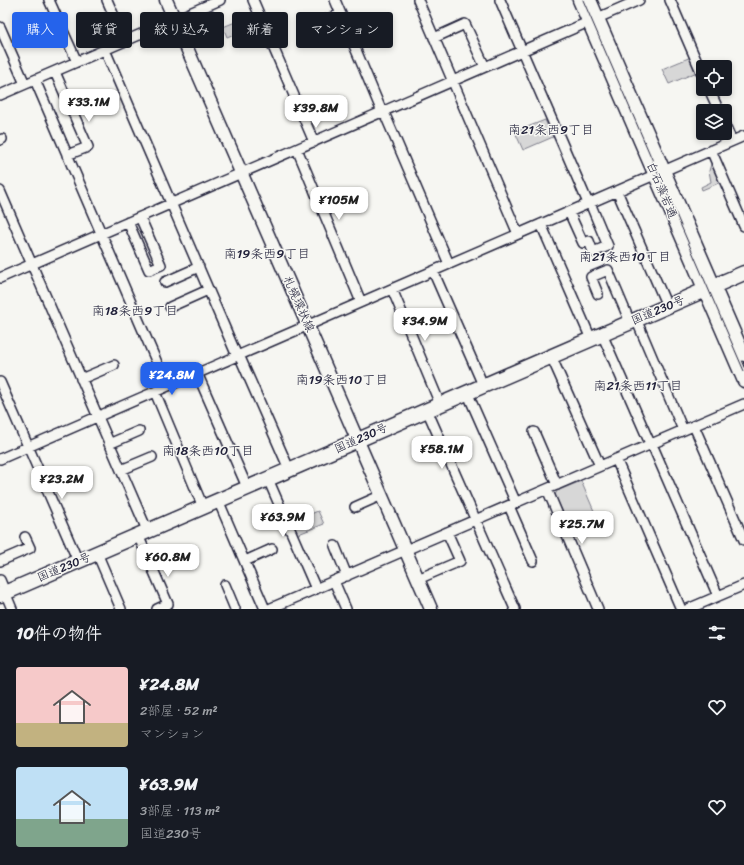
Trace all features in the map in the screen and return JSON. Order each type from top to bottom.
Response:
[{"type":"highway","name":"国道230号","points":[[2,589],[97,553],[142,532],[744,273]]},
{"type":"main road","name":"札幌環状線","points":[[166,0],[172,12]]},
{"type":"main road","name":"白石藻岩通","points":[[579,0],[594,20]]},
{"type":"main road","name":"白石藻岩通","points":[[590,0],[594,20],[709,288],[744,381]]},
{"type":"main road","name":"札幌環状線","points":[[188,48],[431,609]]},
{"type":"main road","name":"白石藻岩通","points":[[709,288],[744,356]]},
{"type":"street","points":[[49,0],[77,62]]},
{"type":"street","points":[[107,0],[112,12]]},
{"type":"street","points":[[192,12],[220,0]]},
{"type":"street","points":[[253,0],[314,142]]},
{"type":"street","points":[[335,0],[340,12]]},
{"type":"street","points":[[418,0],[518,234]]},
{"type":"street","points":[[500,0],[608,246],[593,252],[589,241],[583,244],[569,212]]},
{"type":"street","points":[[0,278],[639,0]]},
{"type":"street","points":[[670,0],[696,60]]},
{"type":"street","points":[[434,38],[465,24],[485,67]]},
{"type":"street","points":[[0,27],[25,84]]},
{"type":"street","points":[[0,95],[109,48]]},
{"type":"street","points":[[355,48],[449,264]]},
{"type":"street","points":[[105,50],[208,290],[289,470]]},
{"type":"street","points":[[55,72],[88,147],[68,155]]},
{"type":"street","points":[[35,80],[167,386]]},
{"type":"street","points":[[0,459],[744,136]]},
{"type":"street","points":[[296,149],[361,302]]},
{"type":"street","points":[[711,150],[744,226]]},
{"type":"street","points":[[0,191],[120,470],[168,604],[157,609]]},
{"type":"street","points":[[617,191],[667,306]]},
{"type":"street","points":[[128,222],[149,270],[161,265],[140,217]]},
{"type":"street","points":[[541,224],[596,336],[658,456],[718,596]]},
{"type":"street","points":[[165,282],[199,267]]},
{"type":"street","points":[[598,294],[591,277],[608,270],[684,430]]},
{"type":"street","points":[[433,271],[483,385]]},
{"type":"street","points":[[392,289],[440,404]]},
{"type":"street","points":[[170,306],[208,290]]},
{"type":"street","points":[[551,356],[600,466]]},
{"type":"street","points":[[81,379],[114,365]]},
{"type":"street","points":[[197,373],[247,487]]},
{"type":"street","points":[[0,382],[78,561]]},
{"type":"street","points":[[155,392],[203,507]]},
{"type":"street","points":[[467,392],[533,561]]},
{"type":"street","points":[[270,609],[744,404]]},
{"type":"street","points":[[427,410],[515,609]]},
{"type":"street","points":[[694,426],[744,540]]},
{"type":"street","points":[[110,444],[139,431]]},
{"type":"street","points":[[534,432],[557,485]]},
{"type":"street","points":[[120,470],[152,457]]},
{"type":"street","points":[[616,459],[681,609]]},
{"type":"street","points":[[268,479],[316,589]]},
{"type":"street","points":[[547,490],[598,609]]},
{"type":"street","points":[[355,507],[382,496]]},
{"type":"street","points":[[218,500],[265,609]]},
{"type":"street","points":[[418,579],[460,561],[447,532]]},
{"type":"street","points":[[0,561],[30,548],[25,537]]},
{"type":"street","points":[[335,546],[347,576]]},
{"type":"street","points":[[245,561],[272,549]]},
{"type":"street","points":[[97,553],[122,609]]},
{"type":"street","points":[[334,581],[346,609]]},
{"type":"street","points":[[225,585],[235,609]]},
{"type":"street","points":[[688,609],[744,585]]},
{"type":"street","points":[[2,589],[12,609]]},
{"type":"shaded area","points":[[232,23],[232,35],[227,37],[224,27]]},
{"type":"shaded area","points":[[691,57],[696,72],[669,84],[662,69]]},
{"type":"shaded area","points":[[545,120],[553,137],[523,150],[515,132]]},
{"type":"shaded area","points":[[714,163],[721,182],[702,190],[701,187],[711,182],[709,171],[711,164]]},
{"type":"shaded area","points":[[581,481],[594,511],[567,522],[555,495],[557,491]]},
{"type":"shaded area","points":[[318,511],[324,524],[296,535],[291,522]]},
{"type":"tram line","points":[[583,0],[744,371]]},
{"type":"district","name":"南21条西9丁目","points":[[551,129]]},
{"type":"district","name":"南19条西9丁目","points":[[267,253]]},
{"type":"district","name":"南21条西10丁目","points":[[625,256]]},
{"type":"district","name":"南18条西9丁目","points":[[135,310]]},
{"type":"district","name":"南19条西10丁目","points":[[342,379]]},
{"type":"district","name":"南21条西11丁目","points":[[638,385]]},
{"type":"district","name":"南18条西10丁目","points":[[208,450]]}]
